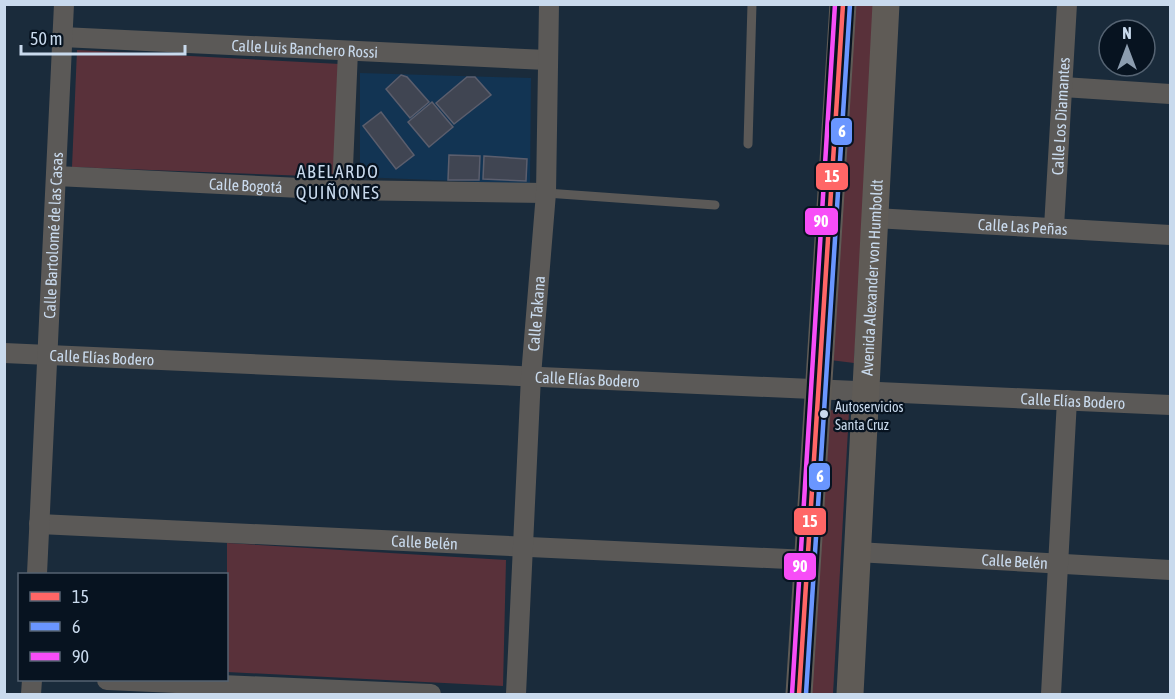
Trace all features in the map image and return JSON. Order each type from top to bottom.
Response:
[{"type":"main road","points":[[799,694],[843,4]]},
{"type":"main road","name":"Avenida Alexander von Humboldt","points":[[850,694],[886,4]]},
{"type":"street","name":"Calle Bartolomé de las Casas","points":[[37,573],[64,4]]},
{"type":"street","name":"Calle Takana","points":[[516,694],[531,376],[546,192],[549,4]]},
{"type":"street","name":"Calle Los Diamantes","points":[[1054,227],[1067,4]]},
{"type":"street","name":"Calle Luis Banchero Rossi","points":[[62,37],[547,60]]},
{"type":"street","points":[[342,190],[348,51]]},
{"type":"street","points":[[1063,87],[1170,94]]},
{"type":"street","name":"Calle Bogotá","points":[[56,176],[342,190],[546,192]]},
{"type":"street","name":"Calle Las Peñas","points":[[875,218],[1170,235]]},
{"type":"street","name":"Calle Elías Bodero","points":[[4,352],[1170,405]]},
{"type":"street","points":[[1051,694],[1060,564],[1067,400]]},
{"type":"street","name":"Calle Belén","points":[[39,524],[808,560]]},
{"type":"street","name":"Calle Belén","points":[[857,552],[1170,570]]},
{"type":"street","points":[[130,681],[431,694]]},
{"type":"lane","points":[[748,144],[752,4]]},
{"type":"lane","points":[[546,192],[715,205]]},
{"type":"shaded area","points":[[853,5],[876,5],[854,363],[830,360]]},
{"type":"shaded area","points":[[77,50],[340,64],[336,177],[72,167]]},
{"type":"shaded area","points":[[360,73],[531,78],[530,184],[360,177]]},
{"type":"shaded area","points":[[829,410],[849,412],[833,694],[811,694]]},
{"type":"shaded area","points":[[227,543],[506,560],[503,686],[228,672]]},
{"type":"building","points":[[401,75],[407,77],[429,102],[410,118],[386,89]]},
{"type":"building","points":[[467,77],[475,77],[491,95],[454,124],[436,103]]},
{"type":"building","points":[[432,102],[453,127],[429,147],[408,122]]},
{"type":"building","points":[[381,112],[414,155],[396,169],[363,126]]},
{"type":"building","points":[[449,155],[480,156],[479,180],[448,180]]},
{"type":"building","points":[[484,156],[527,159],[526,181],[483,179]]},
{"type":"transit line","name":"90","points":[[792,694],[835,4]]},
{"type":"transit line","name":"15","points":[[799,694],[843,4]]},
{"type":"transit line","name":"6","points":[[806,694],[850,4]]},
{"type":"place","name":"Autoservicios Santa Cruz","points":[[824,414]]},
{"type":"district","name":"ABELARDO QUIÑONES","points":[[338,182]]}]
